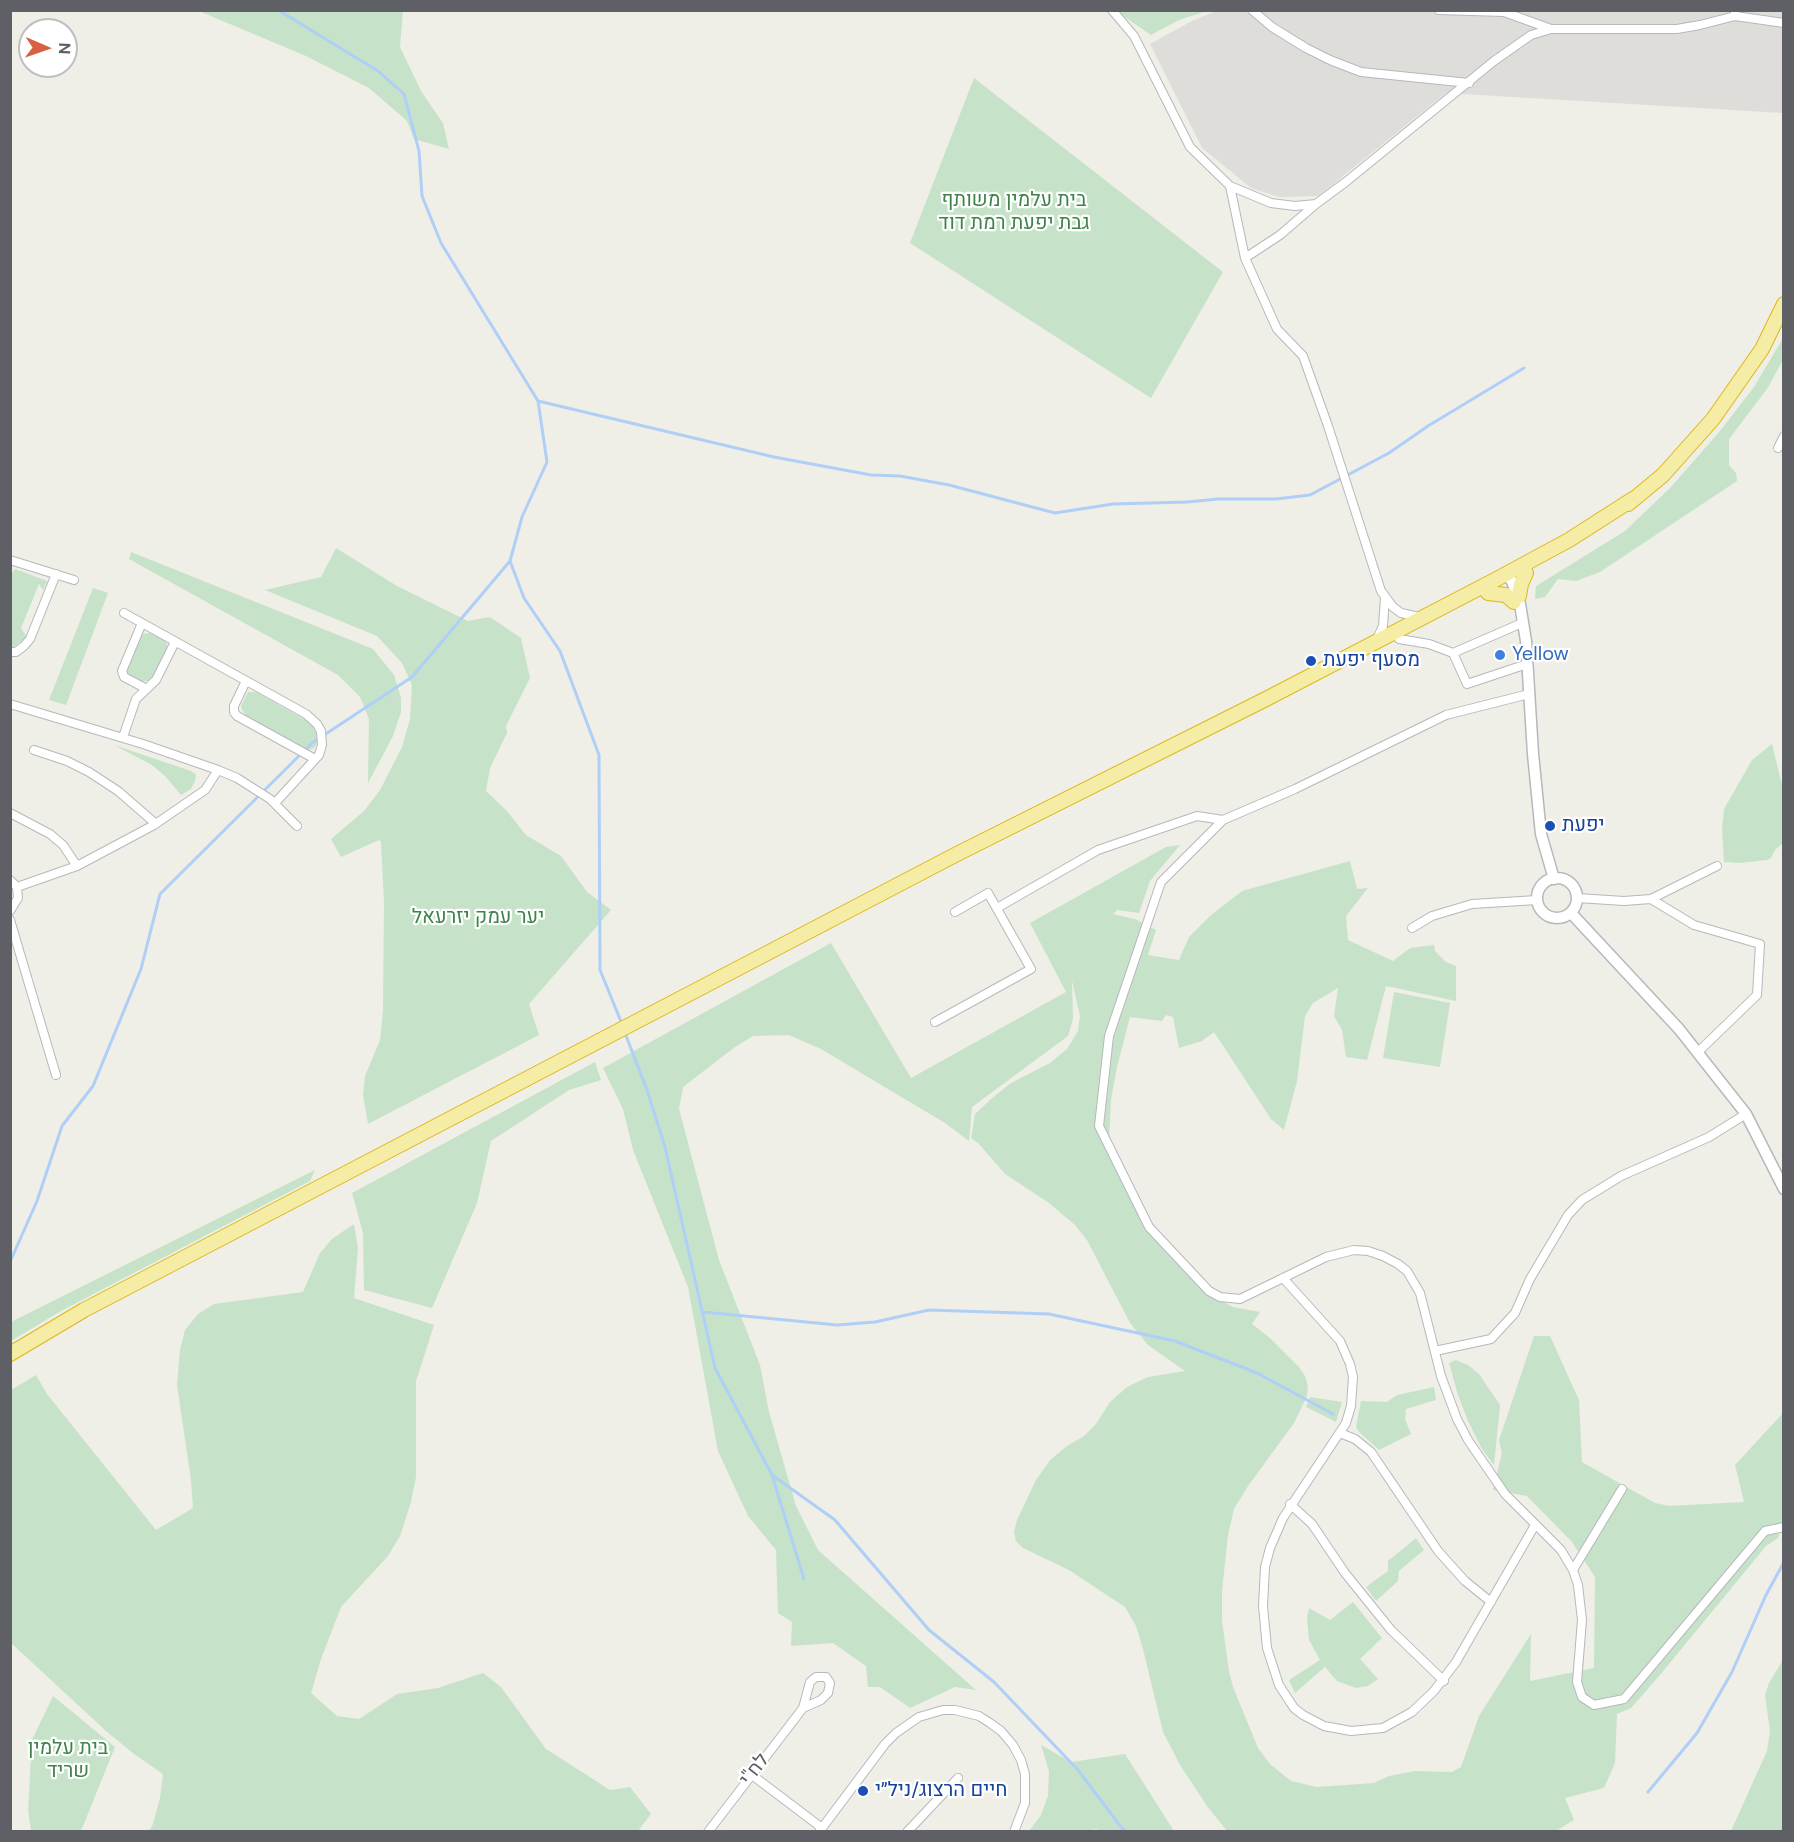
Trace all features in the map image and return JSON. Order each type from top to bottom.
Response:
[{"type":"highway","points":[[10,1354],[84,1310],[957,854],[1266,699],[1423,617],[1526,573],[1588,535],[1663,475],[1713,419],[1762,349],[1784,304]]},
{"type":"highway","points":[[1266,699],[1399,639],[1488,594],[1634,499]]},
{"type":"highway","points":[[1488,594],[1506,595],[1517,599],[1526,573]]},
{"type":"highway","points":[[10,1363],[84,1310]]},
{"type":"street","points":[[1112,10],[1134,36],[1190,147],[1230,186],[1270,203],[1295,206],[1316,204]]},
{"type":"street","points":[[1252,10],[1272,27],[1306,48],[1361,72],[1468,83]]},
{"type":"street","points":[[1439,10],[1504,11],[1551,29]]},
{"type":"street","points":[[1245,258],[1281,236],[1316,204],[1347,182],[1518,43],[1531,35],[1551,29],[1677,29],[1700,25],[1735,13],[1784,23]]},
{"type":"street","points":[[1230,186],[1245,258],[1277,330],[1303,357],[1385,598],[1383,626],[1376,641]]},
{"type":"street","points":[[1778,448],[1784,436]]},
{"type":"street","points":[[11,561],[74,580]]},
{"type":"street","points":[[10,652],[16,652],[30,639],[56,574]]},
{"type":"street","points":[[1508,580],[1517,599],[1522,623],[1541,834],[1554,879]]},
{"type":"street","points":[[1385,598],[1401,613],[1423,617]]},
{"type":"street","points":[[124,613],[306,714],[317,724],[321,731],[322,745],[315,759],[275,803]]},
{"type":"street","points":[[142,623],[122,671],[123,677],[145,688]]},
{"type":"street","points":[[1399,639],[1429,644],[1453,653],[1522,623]]},
{"type":"street","points":[[123,737],[136,699],[156,680],[175,642]]},
{"type":"street","points":[[1453,653],[1467,684],[1527,664]]},
{"type":"street","points":[[246,681],[234,706],[237,716],[315,759]]},
{"type":"street","points":[[1529,693],[1446,715],[1295,789],[1223,820],[1161,882],[1109,1036],[1099,1126],[1149,1227],[1209,1292],[1220,1297],[1240,1299],[1326,1257],[1354,1250],[1368,1251],[1383,1256],[1398,1264],[1414,1281],[1425,1309],[1448,1397],[1468,1440],[1505,1494],[1560,1550],[1573,1570],[1578,1585],[1581,1611],[1577,1682],[1582,1697],[1594,1705],[1624,1699],[1764,1532],[1784,1527]]},
{"type":"street","points":[[10,704],[123,737],[218,770],[253,787],[275,803],[297,826]]},
{"type":"street","points":[[34,750],[67,761],[89,772],[118,791],[156,824]]},
{"type":"street","points":[[10,911],[18,898],[14,884],[76,866],[156,824],[205,790],[218,770]]},
{"type":"street","points":[[10,813],[50,834],[63,844],[76,866]]},
{"type":"street","points":[[997,908],[1098,850],[1197,816],[1223,820]]},
{"type":"street","points":[[1577,898],[1624,901],[1651,899],[1717,866]]},
{"type":"street","points":[[1554,879],[1567,881],[1572,885],[1577,898],[1571,913],[1559,918],[1553,918],[1542,912],[1537,900],[1540,889],[1548,880],[1554,879]]},
{"type":"street","points":[[935,1022],[1031,969],[988,893],[955,912]]},
{"type":"street","points":[[1651,899],[1694,925],[1760,944],[1757,995],[1698,1052]]},
{"type":"street","points":[[1412,928],[1432,916],[1472,904],[1537,900]]},
{"type":"street","points":[[1571,913],[1679,1029],[1746,1114],[1784,1189]]},
{"type":"street","points":[[10,920],[56,1075]]},
{"type":"street","points":[[1435,1351],[1491,1339],[1515,1313],[1530,1279],[1557,1233],[1568,1215],[1582,1200],[1621,1176],[1709,1137],[1746,1114]]},
{"type":"street","points":[[1283,1278],[1340,1341],[1353,1377],[1351,1407],[1340,1433],[1290,1504],[1270,1548],[1265,1567],[1264,1629],[1272,1666],[1285,1696],[1294,1708],[1331,1728],[1351,1731],[1383,1728],[1412,1712],[1444,1681],[1534,1524]]},
{"type":"street","points":[[1340,1433],[1355,1440],[1371,1452],[1438,1551],[1465,1581],[1491,1602]]},
{"type":"street","points":[[1573,1570],[1622,1489]]},
{"type":"street","points":[[1290,1504],[1312,1524],[1345,1573],[1390,1630],[1444,1681]]},
{"type":"street","name":"לח\"י","points":[[708,1832],[803,1708]]},
{"type":"street","points":[[752,1774],[820,1830],[885,1744],[896,1733],[919,1717],[955,1710],[973,1714],[990,1723],[1007,1738],[1021,1760],[1025,1774],[1026,1796],[1022,1817],[1014,1832]]},
{"type":"street","points":[[907,1832],[958,1778]]},
{"type":"shaded area","points":[[1216,11],[1783,11],[1783,113],[1446,93],[1318,196],[1279,197],[1251,188],[1202,148],[1150,44]]},
{"type":"green space","points":[[199,11],[403,11],[400,47],[421,91],[443,123],[449,149],[414,139],[407,121],[369,88],[306,56]]},
{"type":"green space","points":[[1116,11],[1207,11],[1179,20],[1151,35]]},
{"type":"green space","name":"בית עלמין משותף גבת יפעת רמת דוד","points":[[974,78],[1223,272],[1151,398],[910,243]]},
{"type":"green space","points":[[1783,338],[1783,360],[1767,389],[1729,439],[1729,465],[1736,473],[1737,481],[1600,572],[1576,581],[1558,579],[1545,597],[1535,599],[1536,586],[1625,531],[1671,487],[1720,431],[1754,387]]},
{"type":"green space","name":"יער עמק יזרעאל","points":[[336,548],[397,586],[468,621],[490,617],[521,638],[530,678],[506,726],[507,733],[490,768],[486,791],[506,810],[526,835],[561,856],[587,892],[611,910],[529,1004],[539,1035],[368,1124],[363,1095],[365,1076],[380,1040],[383,1011],[384,902],[381,842],[379,840],[341,857],[331,839],[364,811],[380,790],[402,747],[410,719],[412,685],[402,663],[377,636],[265,590],[321,577]]},
{"type":"green space","points":[[131,552],[373,649],[394,675],[401,698],[401,712],[393,736],[368,783],[369,719],[360,697],[338,675],[129,559]]},
{"type":"green space","points":[[15,569],[47,581],[43,590],[39,584],[21,628],[26,636],[25,639],[10,647],[10,591],[12,588],[10,576]]},
{"type":"green space","points":[[93,588],[108,593],[66,705],[49,700]]},
{"type":"green space","points":[[151,633],[166,640],[168,649],[154,677],[143,681],[126,672],[139,640],[143,634]]},
{"type":"green space","points":[[248,692],[256,692],[307,721],[316,733],[317,743],[314,748],[308,750],[300,747],[247,717],[241,706]]},
{"type":"green space","points":[[1772,744],[1783,789],[1783,843],[1767,860],[1724,862],[1722,829],[1724,809],[1752,760]]},
{"type":"green space","points":[[114,745],[191,771],[196,775],[191,789],[181,795],[152,765]]},
{"type":"green space","points":[[1180,845],[1150,881],[1139,913],[1117,910],[1113,914],[1135,919],[1156,930],[1148,955],[1179,960],[1189,937],[1210,916],[1242,891],[1350,861],[1357,889],[1368,888],[1346,916],[1348,940],[1393,961],[1410,948],[1434,945],[1435,951],[1446,962],[1456,966],[1456,1001],[1386,986],[1367,1060],[1346,1057],[1342,1030],[1334,1016],[1338,988],[1313,1003],[1305,1016],[1297,1081],[1284,1130],[1271,1119],[1214,1032],[1202,1041],[1179,1048],[1173,1017],[1166,1015],[1162,1021],[1130,1017],[1117,1067],[1111,1099],[1109,1140],[1114,1162],[1123,1184],[1151,1224],[1220,1300],[1233,1307],[1260,1312],[1252,1324],[1270,1338],[1299,1367],[1308,1386],[1307,1396],[1294,1423],[1234,1509],[1228,1535],[1222,1591],[1222,1621],[1233,1687],[1258,1748],[1270,1764],[1291,1781],[1317,1787],[1374,1783],[1389,1776],[1415,1771],[1452,1772],[1461,1767],[1479,1716],[1531,1634],[1530,1681],[1594,1668],[1595,1577],[1572,1542],[1527,1496],[1493,1490],[1502,1453],[1499,1440],[1534,1336],[1550,1336],[1579,1400],[1582,1462],[1655,1503],[1669,1506],[1744,1502],[1735,1465],[1783,1413],[1784,1520],[1778,1538],[1766,1546],[1631,1708],[1617,1714],[1615,1763],[1604,1788],[1565,1798],[1574,1820],[1556,1831],[1227,1831],[1180,1765],[1163,1732],[1143,1649],[1136,1626],[1125,1607],[1069,1570],[1023,1548],[1016,1541],[1014,1532],[1017,1520],[1036,1480],[1050,1460],[1084,1436],[1096,1424],[1110,1402],[1127,1387],[1148,1377],[1185,1371],[1148,1345],[1130,1323],[1087,1240],[1075,1225],[1049,1203],[1005,1174],[971,1138],[975,1114],[991,1099],[1011,1083],[1050,1063],[1067,1049],[1078,1031],[1080,1016],[1072,981],[1073,1019],[1068,1036],[972,1107],[969,1141],[945,1123],[821,1049],[789,1035],[753,1036],[683,1087],[679,1109],[719,1260],[760,1365],[769,1412],[796,1506],[818,1550],[976,1690],[955,1687],[910,1708],[880,1687],[868,1687],[866,1666],[833,1643],[791,1646],[792,1622],[778,1613],[776,1550],[748,1516],[718,1451],[688,1287],[633,1150],[623,1109],[603,1068],[831,943],[911,1078],[1066,992],[1030,923],[1166,847]]},
{"type":"green space","points":[[1394,992],[1450,1003],[1440,1067],[1383,1058]]},
{"type":"green space","points":[[595,1062],[601,1080],[569,1090],[491,1141],[477,1203],[432,1308],[364,1290],[363,1233],[352,1193]]},
{"type":"green space","points":[[315,1170],[310,1181],[61,1311],[11,1341],[11,1322]]},
{"type":"green space","points":[[354,1224],[358,1248],[354,1298],[434,1325],[416,1381],[416,1477],[400,1536],[388,1556],[341,1607],[311,1693],[337,1716],[359,1719],[397,1694],[438,1688],[483,1673],[501,1687],[546,1749],[610,1790],[630,1787],[651,1814],[638,1831],[149,1831],[160,1798],[163,1774],[106,1731],[11,1643],[11,1390],[36,1375],[47,1394],[156,1530],[193,1508],[177,1385],[180,1350],[185,1330],[198,1314],[214,1304],[303,1292],[320,1253],[332,1239]]},
{"type":"green space","points":[[1456,1360],[1468,1365],[1479,1374],[1500,1405],[1494,1465],[1482,1449],[1458,1395],[1449,1363]]},
{"type":"green space","points":[[1434,1387],[1436,1400],[1406,1409],[1405,1419],[1411,1434],[1379,1450],[1356,1427],[1361,1401],[1387,1402],[1397,1395]]},
{"type":"green space","points":[[1310,1397],[1342,1402],[1336,1422],[1306,1407]]},
{"type":"green space","points":[[1416,1538],[1424,1550],[1399,1571],[1398,1581],[1376,1601],[1366,1587],[1388,1571],[1388,1561]]},
{"type":"green space","points":[[1353,1602],[1382,1638],[1360,1659],[1378,1679],[1368,1686],[1356,1688],[1337,1681],[1325,1667],[1295,1693],[1289,1680],[1320,1660],[1309,1640],[1307,1618],[1309,1608],[1330,1620]]},
{"type":"green space","points":[[1783,1660],[1783,1831],[1731,1831],[1767,1751],[1770,1731],[1765,1695],[1769,1683]]},
{"type":"green space","name":"בית עלמין שריד","points":[[53,1696],[115,1747],[81,1831],[31,1831],[28,1810],[32,1740]]},
{"type":"green space","points":[[1041,1745],[1071,1762],[1125,1754],[1174,1831],[1098,1832],[1097,1829],[1080,1832],[1029,1831],[1041,1815],[1048,1796],[1049,1771]]},
{"type":"waterway","points":[[278,10],[378,71],[404,94],[419,151],[422,196],[441,243],[538,401],[547,462],[522,517],[510,561],[524,598],[560,651],[599,755],[600,970],[622,1024]]},
{"type":"waterway","points":[[538,401],[774,457],[871,475],[900,476],[949,485],[1055,513],[1113,504],[1276,499],[1310,495],[1389,453],[1428,426],[1524,368]]},
{"type":"waterway","points":[[10,1262],[37,1201],[62,1126],[93,1086],[141,969],[160,894],[312,743],[412,677],[510,561]]},
{"type":"waterway","points":[[625,1033],[647,1090],[665,1147],[715,1368],[772,1475],[804,1579]]},
{"type":"waterway","points":[[703,1312],[837,1325],[875,1322],[929,1310],[1049,1314],[1175,1341],[1257,1373],[1333,1414]]},
{"type":"waterway","points":[[772,1475],[835,1520],[929,1630],[994,1682],[1078,1770],[1126,1832]]},
{"type":"waterway","points":[[1648,1792],[1697,1733],[1732,1672],[1766,1595],[1784,1562]]},
{"type":"place","name":"Yellow","points":[[1500,655]]},
{"type":"place","name":"מסעף יפעת","points":[[1311,661]]},
{"type":"place","name":"יפעת","points":[[1550,826]]},
{"type":"place","name":"חיים הרצוג/ניל״י","points":[[863,1791]]}]
